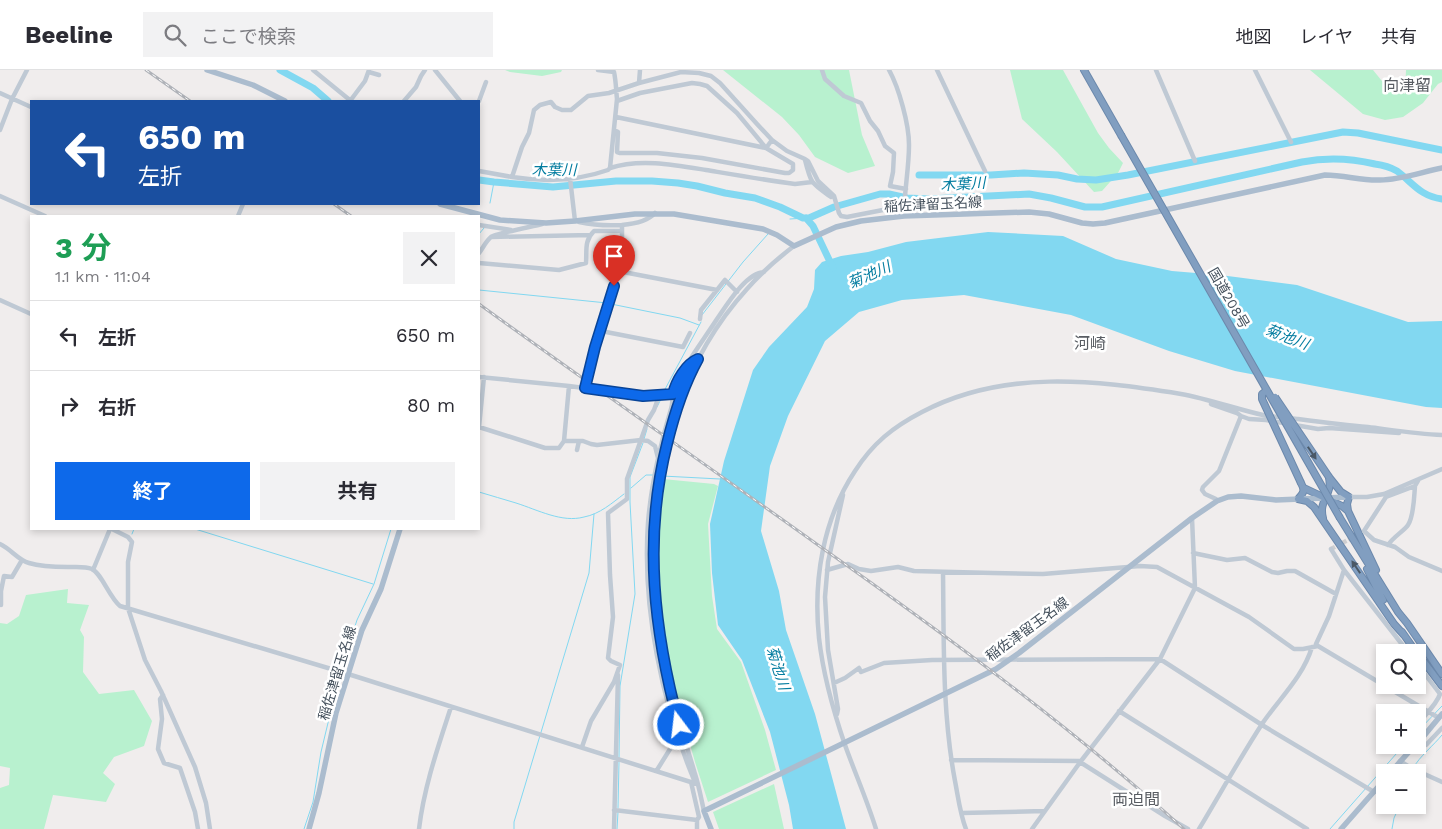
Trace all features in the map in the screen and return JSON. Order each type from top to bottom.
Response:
[{"type":"highway","name":"国道208号","points":[[1084,70],[1340,518],[1398,612],[1442,674]]},
{"type":"highway","points":[[1256,369],[1329,477],[1341,492],[1349,497],[1348,511],[1374,565],[1407,623]]},
{"type":"highway","points":[[1267,390],[1262,394],[1262,399],[1303,486],[1302,495],[1298,499]]},
{"type":"highway","points":[[1324,521],[1321,511],[1330,488],[1329,477]]},
{"type":"highway","points":[[1303,486],[1348,511]]},
{"type":"highway","points":[[1298,499],[1307,501],[1314,506],[1394,624],[1404,635]]},
{"type":"highway","name":"国道208号","points":[[1352,538],[1379,593],[1410,644]]},
{"type":"highway","name":"国道208号","points":[[1426,665],[1442,686]]},
{"type":"main road","points":[[207,70],[253,85],[283,100]]},
{"type":"main road","name":"稲佐津留玉名線","points":[[794,246],[836,227],[861,221],[902,216],[1034,212],[1082,223],[1105,223],[1325,175],[1378,180],[1398,178],[1442,168]]},
{"type":"main road","points":[[444,205],[500,220],[546,223],[634,214],[674,214],[753,227],[777,234],[794,246]]},
{"type":"main road","name":"稲佐津留玉名線","points":[[704,811],[996,669],[1192,518],[1217,501],[1228,497],[1241,496],[1276,500],[1349,497]]},
{"type":"main road","name":"稲佐津留玉名線","points":[[309,829],[320,793],[344,673],[388,568],[400,530]]},
{"type":"main road","points":[[1426,732],[1440,716]]},
{"type":"main road","points":[[1400,762],[1407,754]]},
{"type":"main road","points":[[1341,829],[1376,790]]},
{"type":"main road","points":[[704,811],[711,829]]},
{"type":"street","points":[[0,130],[12,99],[27,70]]},
{"type":"street","points":[[313,70],[349,100]]},
{"type":"street","points":[[405,100],[416,87],[425,70]]},
{"type":"street","points":[[435,70],[459,100]]},
{"type":"street","points":[[598,70],[614,72],[617,101],[610,168]]},
{"type":"street","points":[[639,83],[640,70]]},
{"type":"street","points":[[822,70],[825,79],[844,96],[860,103],[870,121],[878,130],[885,146],[894,153],[890,186],[906,189]]},
{"type":"street","points":[[937,70],[985,171]]},
{"type":"street","points":[[1156,70],[1195,161]]},
{"type":"street","points":[[1255,70],[1291,142]]},
{"type":"street","points":[[351,100],[366,81],[369,71],[379,75]]},
{"type":"street","points":[[512,177],[529,133],[536,107],[551,102],[555,107],[562,110],[571,110],[588,96],[616,91],[681,72],[699,73],[711,76],[720,83],[772,140],[787,151],[808,161],[818,180],[835,198],[841,216],[847,217],[891,210],[902,216],[906,189],[908,131],[898,90],[890,71]]},
{"type":"street","points":[[480,100],[486,82]]},
{"type":"street","points":[[617,101],[640,93],[692,84],[707,86],[737,113],[766,148]]},
{"type":"street","points":[[0,93],[30,107]]},
{"type":"street","points":[[614,130],[618,132],[617,152],[620,153],[656,153],[702,158],[785,173],[793,170],[793,164],[766,148],[616,117]]},
{"type":"street","points":[[766,148],[772,140]]},
{"type":"street","points":[[805,159],[812,182],[832,198],[835,198]]},
{"type":"street","points":[[480,171],[539,180],[570,179],[595,175],[622,164],[633,163],[685,167],[795,184],[812,182]]},
{"type":"street","points":[[570,179],[575,220],[593,225],[622,228]]},
{"type":"street","points":[[0,196],[43,215]]},
{"type":"street","points":[[480,263],[559,270],[586,263],[587,242],[590,235],[597,230],[622,228],[641,222],[655,213]]},
{"type":"street","points":[[480,252],[491,237],[496,234],[546,223]]},
{"type":"street","points":[[480,225],[518,230]]},
{"type":"street","points":[[585,388],[595,347],[618,271],[622,248],[622,228]]},
{"type":"street","points":[[491,237],[590,235]]},
{"type":"street","points":[[697,829],[697,820],[699,818],[695,783],[668,681],[657,619],[652,547],[656,501],[663,458],[677,408],[698,359],[708,342],[735,303],[778,257],[794,246]]},
{"type":"street","points":[[618,271],[717,290]]},
{"type":"street","points":[[704,811],[676,731],[654,641],[649,582],[648,523],[658,458],[673,403],[673,394],[681,375],[737,292],[751,277],[764,272]]},
{"type":"street","points":[[700,319],[701,310],[725,280],[737,292]]},
{"type":"street","points":[[0,300],[30,314]]},
{"type":"street","points":[[600,330],[683,347],[690,333]]},
{"type":"street","points":[[681,375],[698,359]]},
{"type":"street","points":[[480,402],[481,377],[643,396],[673,394]]},
{"type":"street","points":[[876,829],[843,744],[823,666],[818,604],[820,562],[838,499],[859,465],[891,430],[907,419],[938,404],[979,390],[1024,382],[1061,382],[1126,387],[1196,398],[1264,415],[1442,435]]},
{"type":"street","points":[[480,427],[545,448],[559,448],[564,441],[569,386]]},
{"type":"street","points":[[582,747],[591,721],[614,682],[620,665],[610,661],[608,658],[613,617],[608,513],[627,499],[627,479],[641,440],[661,395]]},
{"type":"street","points":[[1196,398],[1238,413],[1249,419],[1318,429],[1329,428],[1388,433],[1401,433],[1405,431]]},
{"type":"street","points":[[1217,501],[1202,490],[1219,471],[1241,416]]},
{"type":"street","points":[[564,441],[583,441],[597,445],[641,440],[648,441],[655,446],[658,458]]},
{"type":"street","points":[[577,450],[578,441]]},
{"type":"street","points":[[1349,497],[1384,494],[1442,469]]},
{"type":"street","points":[[1388,545],[1392,538],[1408,526],[1413,509],[1415,486],[1419,479]]},
{"type":"street","points":[[1415,486],[1386,497],[1364,531],[1374,540],[1400,550],[1409,557],[1442,571]]},
{"type":"street","points":[[836,716],[838,709],[828,650],[825,612],[827,570],[831,542],[844,489]]},
{"type":"street","points":[[1032,829],[1080,761],[1160,659],[1195,588],[1192,518]]},
{"type":"street","points":[[93,570],[111,530]]},
{"type":"street","points":[[113,530],[128,537],[132,542],[128,562],[128,608],[145,660],[195,766],[206,803],[210,829]]},
{"type":"street","points":[[0,544],[27,563],[47,567],[93,570],[120,606],[344,673],[695,783]]},
{"type":"street","points":[[1331,548],[1344,570],[1402,644]]},
{"type":"street","points":[[1193,553],[1227,560],[1245,558],[1272,572],[1295,571],[1336,594]]},
{"type":"street","points":[[1,605],[1,590],[4,576],[12,577],[22,560]]},
{"type":"street","points":[[827,570],[848,564],[859,569],[871,571],[898,567],[914,571],[1042,574],[1140,566],[1157,567],[1249,616],[1294,649],[1318,646],[1427,712],[1440,716]]},
{"type":"street","points":[[1318,646],[1316,644],[1329,616],[1344,570]]},
{"type":"street","points":[[943,572],[945,694],[951,760],[966,829]]},
{"type":"street","points":[[1199,829],[1262,724],[1295,680],[1312,648]]},
{"type":"street","points":[[834,683],[859,668],[861,672],[884,663],[944,660],[1160,659],[1374,792]]},
{"type":"street","points":[[614,829],[617,810],[618,672]]},
{"type":"street","points":[[1426,676],[1440,694],[1438,701],[1427,712]]},
{"type":"street","points":[[163,695],[160,698],[162,719],[158,749],[164,763],[180,768],[195,812],[198,829]]},
{"type":"street","points":[[419,829],[427,782],[450,706]]},
{"type":"street","points":[[1119,711],[1306,829]]},
{"type":"street","points":[[1426,745],[1442,728]]},
{"type":"street","points":[[657,770],[675,741],[676,731]]},
{"type":"street","points":[[951,760],[1080,761],[1188,829]]},
{"type":"street","points":[[1400,762],[1442,782]]},
{"type":"street","points":[[617,810],[697,820]]},
{"type":"street","points":[[962,813],[1044,811]]},
{"type":"green space","points":[[505,70],[562,70],[561,72],[542,76]]},
{"type":"green space","points":[[723,70],[849,70],[862,135],[875,166],[848,173],[815,157],[799,135],[782,117]]},
{"type":"green space","points":[[1010,70],[1063,70],[1098,133],[1123,163],[1118,173],[1102,191],[1094,192],[1057,152],[1022,119]]},
{"type":"green space","points":[[1310,70],[1373,70],[1386,86],[1405,94],[1406,70],[1442,70],[1442,82],[1438,84],[1423,103],[1403,117],[1385,120],[1363,114]]},
{"type":"green space","points":[[663,479],[718,486],[708,524],[712,596],[717,629],[741,662],[765,730],[776,770],[708,802],[671,677],[658,590],[656,545]]},
{"type":"green space","points":[[68,589],[67,603],[89,605],[80,630],[84,637],[83,672],[99,694],[134,690],[152,721],[144,746],[114,757],[103,773],[115,784],[106,802],[53,795],[44,829],[0,829],[0,788],[9,785],[10,768],[0,766],[0,623],[7,624],[19,616],[26,595]]},
{"type":"green space","points":[[774,784],[784,829],[719,829],[713,812]]},
{"type":"water","name":"菊池川","points":[[988,232],[1063,236],[1116,259],[1172,271],[1297,285],[1408,322],[1442,321],[1442,408],[1426,407],[1235,371],[1169,351],[1071,315],[964,295],[902,300],[859,312],[825,341],[788,416],[770,466],[761,531],[779,591],[786,630],[815,714],[846,829],[793,829],[789,805],[770,732],[742,660],[718,625],[712,573],[710,524],[724,461],[753,370],[769,347],[807,307],[814,289],[815,270],[822,262],[906,242]]},
{"type":"waterway","name":"木葉川","points":[[280,70],[313,88],[327,100]]},
{"type":"waterway","points":[[919,175],[1024,173],[1096,180],[1343,132],[1358,133],[1442,150]]},
{"type":"waterway","name":"木葉川","points":[[480,180],[553,187],[616,181],[678,183],[755,198],[803,218],[809,218],[834,207],[880,194],[929,199],[1029,194],[1085,207],[1102,207],[1302,162],[1320,159],[1348,159],[1392,168],[1422,192],[1442,199]]},
{"type":"waterway","points":[[490,203],[494,182]]},
{"type":"waterway","name":"木葉川","points":[[790,219],[806,218]]},
{"type":"waterway","points":[[806,218],[813,226],[833,268]]},
{"type":"waterway","points":[[480,233],[484,228]]},
{"type":"waterway","points":[[702,315],[743,262],[768,234]]},
{"type":"waterway","points":[[480,290],[607,303]]},
{"type":"waterway","points":[[611,304],[680,318],[699,325]]},
{"type":"waterway","points":[[663,393],[701,322]]},
{"type":"waterway","points":[[657,407],[662,397]]},
{"type":"waterway","points":[[644,439],[647,429]]},
{"type":"waterway","points":[[619,758],[620,686],[635,594],[630,477],[643,443]]},
{"type":"waterway","points":[[631,488],[646,475],[653,475]]},
{"type":"waterway","points":[[662,476],[720,479]]},
{"type":"waterway","points":[[480,492],[550,515],[567,518],[584,517],[595,513],[606,508],[624,494]]},
{"type":"waterway","points":[[514,829],[514,822],[589,573],[594,514]]},
{"type":"waterway","points":[[132,534],[134,530]]},
{"type":"waterway","points":[[198,530],[373,584]]},
{"type":"waterway","points":[[341,669],[357,620],[374,584],[391,530]]},
{"type":"waterway","points":[[304,829],[313,802],[321,752],[340,673]]},
{"type":"waterway","points":[[1426,723],[1442,706]]},
{"type":"waterway","points":[[1416,764],[1442,735]]},
{"type":"waterway","points":[[1330,829],[1396,754]]},
{"type":"waterway","points":[[618,808],[619,762]]},
{"type":"waterway","points":[[617,829],[618,812]]},
{"type":"waterway","points":[[1392,829],[1396,814]]},
{"type":"tunnel","points":[[1331,549],[1361,533]]},
{"type":"railway","points":[[146,70],[189,100]]},
{"type":"railway","points":[[335,205],[350,215]]},
{"type":"railway","points":[[480,305],[865,578],[1005,681],[1096,753],[1184,829]]},
{"type":"district","name":"向津留","points":[[1407,85]]},
{"type":"district","name":"河崎","points":[[1090,343]]},
{"type":"district","name":"両迫間","points":[[1136,799]]},
{"type":"route","points":[[614,286],[595,347],[585,388],[643,396],[673,394],[681,375],[698,359],[677,408],[663,458],[656,501],[652,547],[660,638],[679,725]]}]
